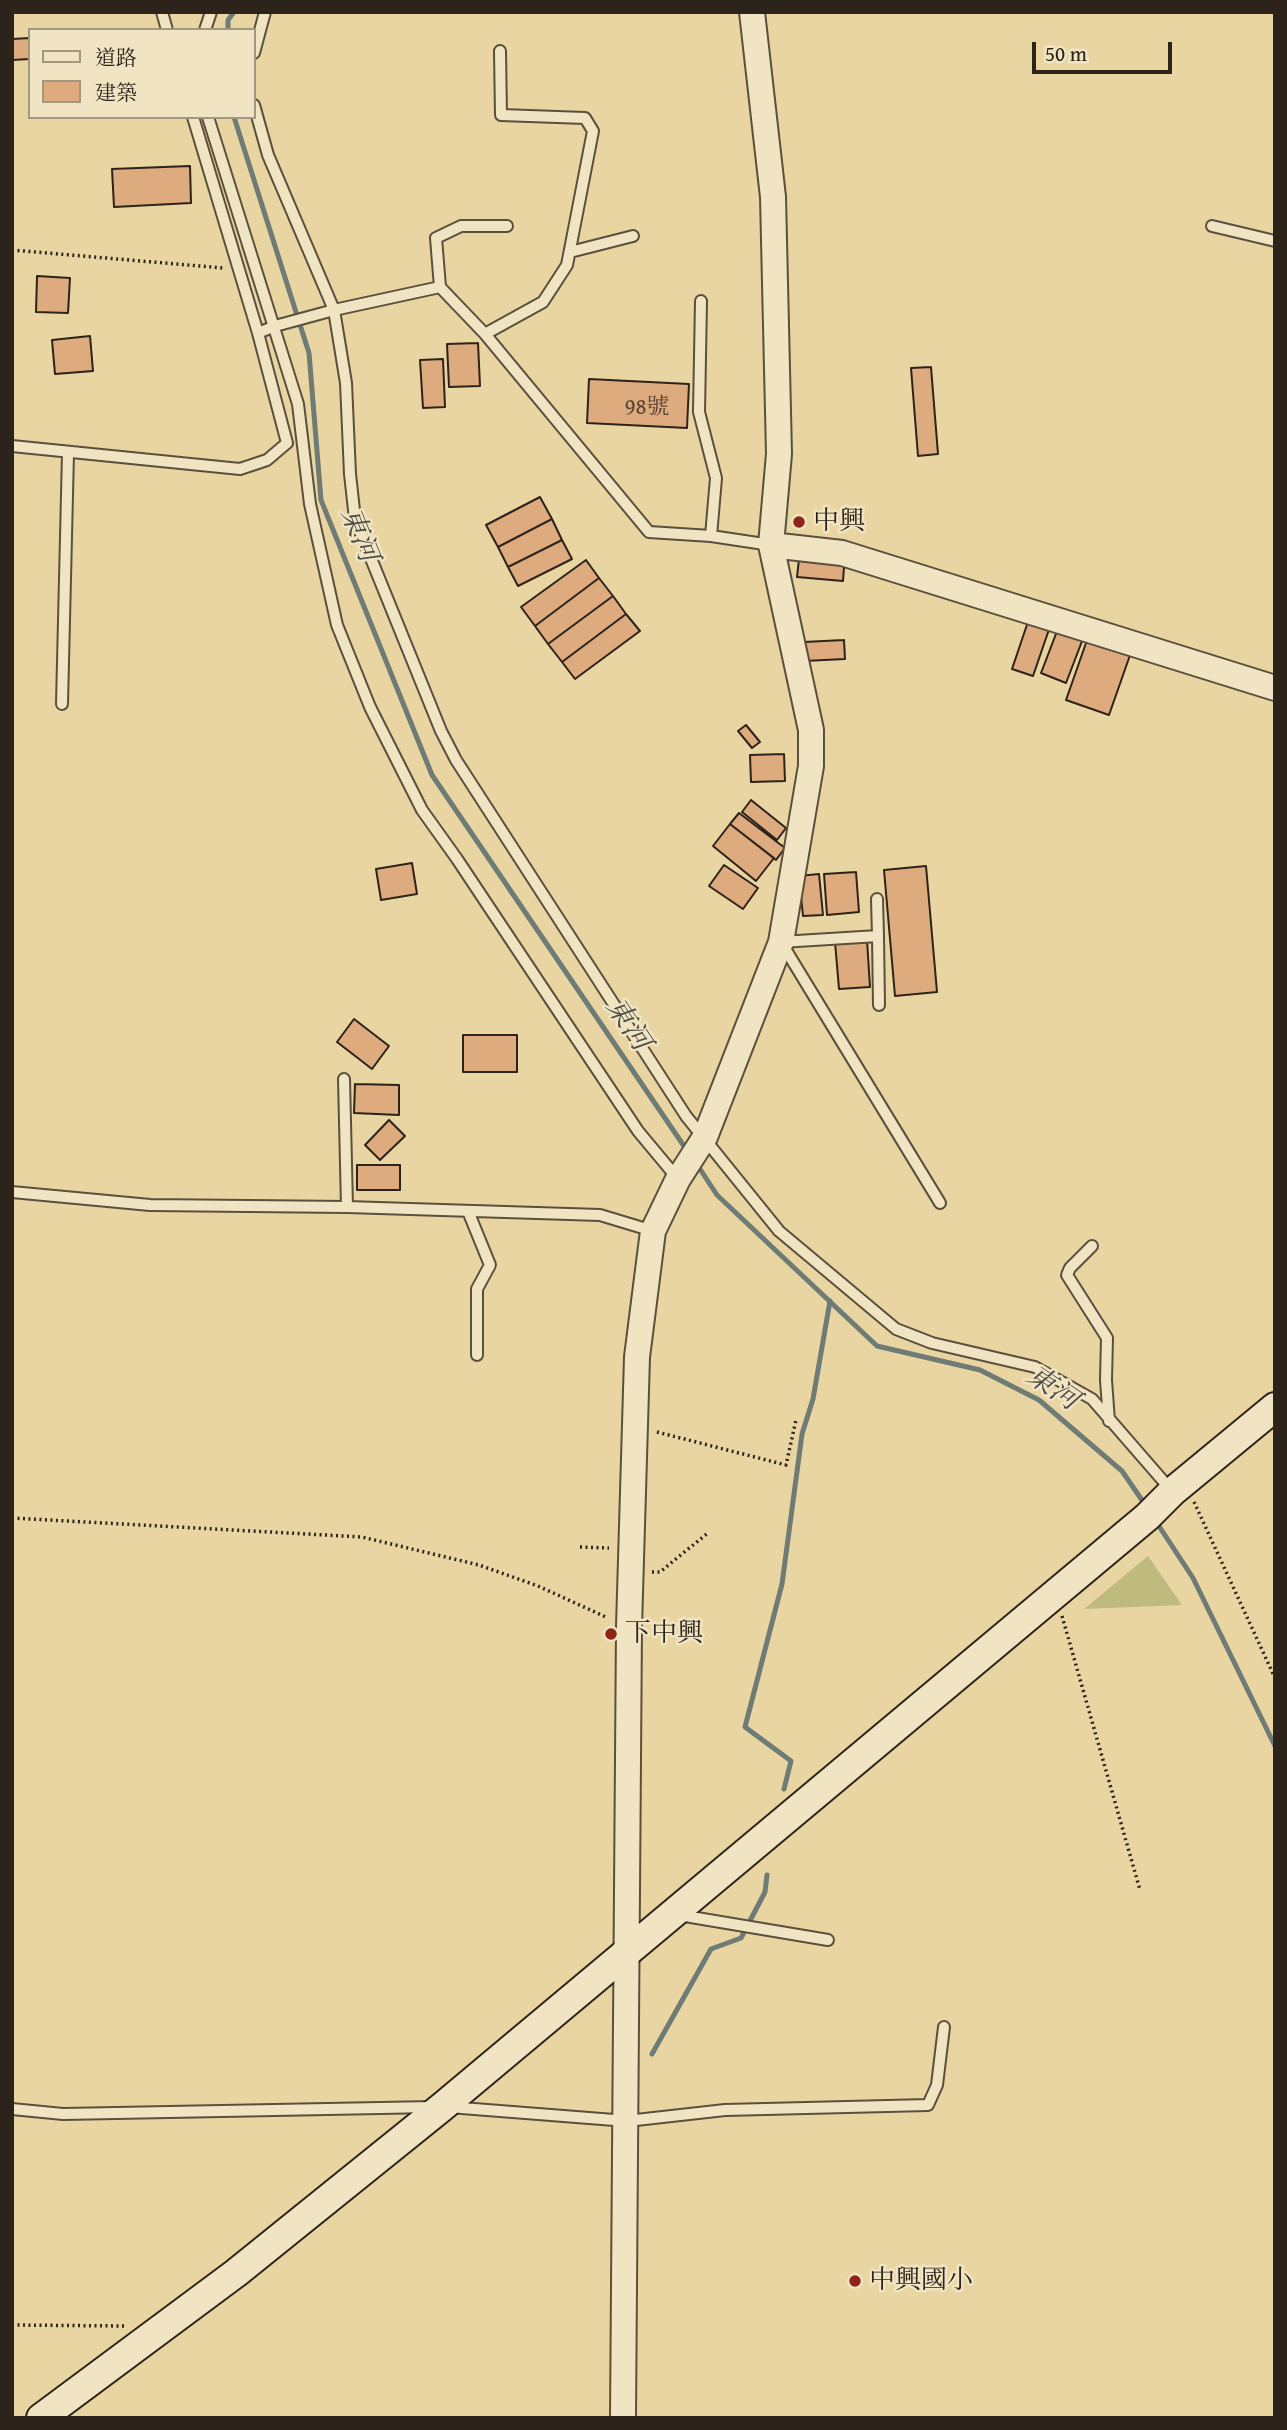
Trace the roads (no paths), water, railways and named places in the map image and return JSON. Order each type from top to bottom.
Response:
[{"type":"main road","points":[[41,2418],[236,2273],[442,2107],[1056,1594],[1275,1407]]},
{"type":"street","points":[[623,2418],[629,1627],[637,1357],[653,1231],[678,1179],[705,1137],[781,942],[811,766],[811,730],[771,545],[779,454],[773,197],[752,12]]},
{"type":"street","points":[[771,545],[842,553],[1275,688]]},
{"type":"lane","points":[[256,46],[265,12]]},
{"type":"lane","points":[[485,334],[543,302],[568,265],[593,131],[585,118],[501,115],[500,51]]},
{"type":"lane","points":[[256,112],[268,155],[329,312],[346,383],[355,519],[441,731],[456,760],[686,1116],[779,1231],[896,1329],[932,1343],[1035,1367],[1092,1399],[1109,1421],[1179,1487]]},
{"type":"lane","points":[[12,446],[240,470],[267,460],[287,443],[258,333],[194,119]]},
{"type":"lane","points":[[209,119],[298,404],[310,504],[337,625],[370,707],[422,810],[638,1131],[678,1179]]},
{"type":"lane","points":[[507,226],[461,226],[436,238],[440,287],[485,334],[649,532],[711,536],[771,545]]},
{"type":"lane","points":[[1212,226],[1275,241]]},
{"type":"lane","points":[[570,252],[633,236]]},
{"type":"lane","points":[[258,333],[329,312],[440,287]]},
{"type":"lane","points":[[701,301],[699,412],[716,478],[711,536]]},
{"type":"lane","points":[[62,704],[68,453]]},
{"type":"lane","points":[[877,899],[879,1005]]},
{"type":"lane","points":[[878,936],[781,942],[940,1203]]},
{"type":"lane","points":[[344,1079],[347,1207]]},
{"type":"lane","points":[[12,1192],[150,1205],[347,1207],[600,1215],[653,1231]]},
{"type":"lane","points":[[468,1211],[490,1265],[477,1289],[477,1355]]},
{"type":"lane","points":[[1092,1246],[1070,1268],[1067,1275],[1107,1338],[1109,1421]]},
{"type":"lane","points":[[673,1914],[828,1940]]},
{"type":"lane","points":[[12,2109],[63,2114],[442,2107],[627,2121],[725,2110],[928,2105],[937,2085],[944,2026]]},
{"type":"waterway","name":"東河","points":[[228,28],[228,20],[234,12]]},
{"type":"waterway","name":"東河","points":[[235,119],[309,353],[321,500],[432,775],[688,1152]]},
{"type":"waterway","name":"東河","points":[[696,1163],[717,1195],[877,1346],[980,1370],[1039,1400],[1122,1471],[1146,1506]]},
{"type":"waterway","points":[[784,1789],[791,1761],[745,1727],[782,1584],[802,1434],[813,1399],[830,1301]]},
{"type":"waterway","name":"東河","points":[[1155,1520],[1193,1578],[1275,1746]]},
{"type":"waterway","points":[[652,2054],[711,1949],[741,1938],[765,1892],[767,1875]]},
{"type":"place","name":"中興","points":[[799,522]]},
{"type":"place","name":"下中興","points":[[611,1634]]},
{"type":"place","name":"中興國小","points":[[855,2281]]}]
